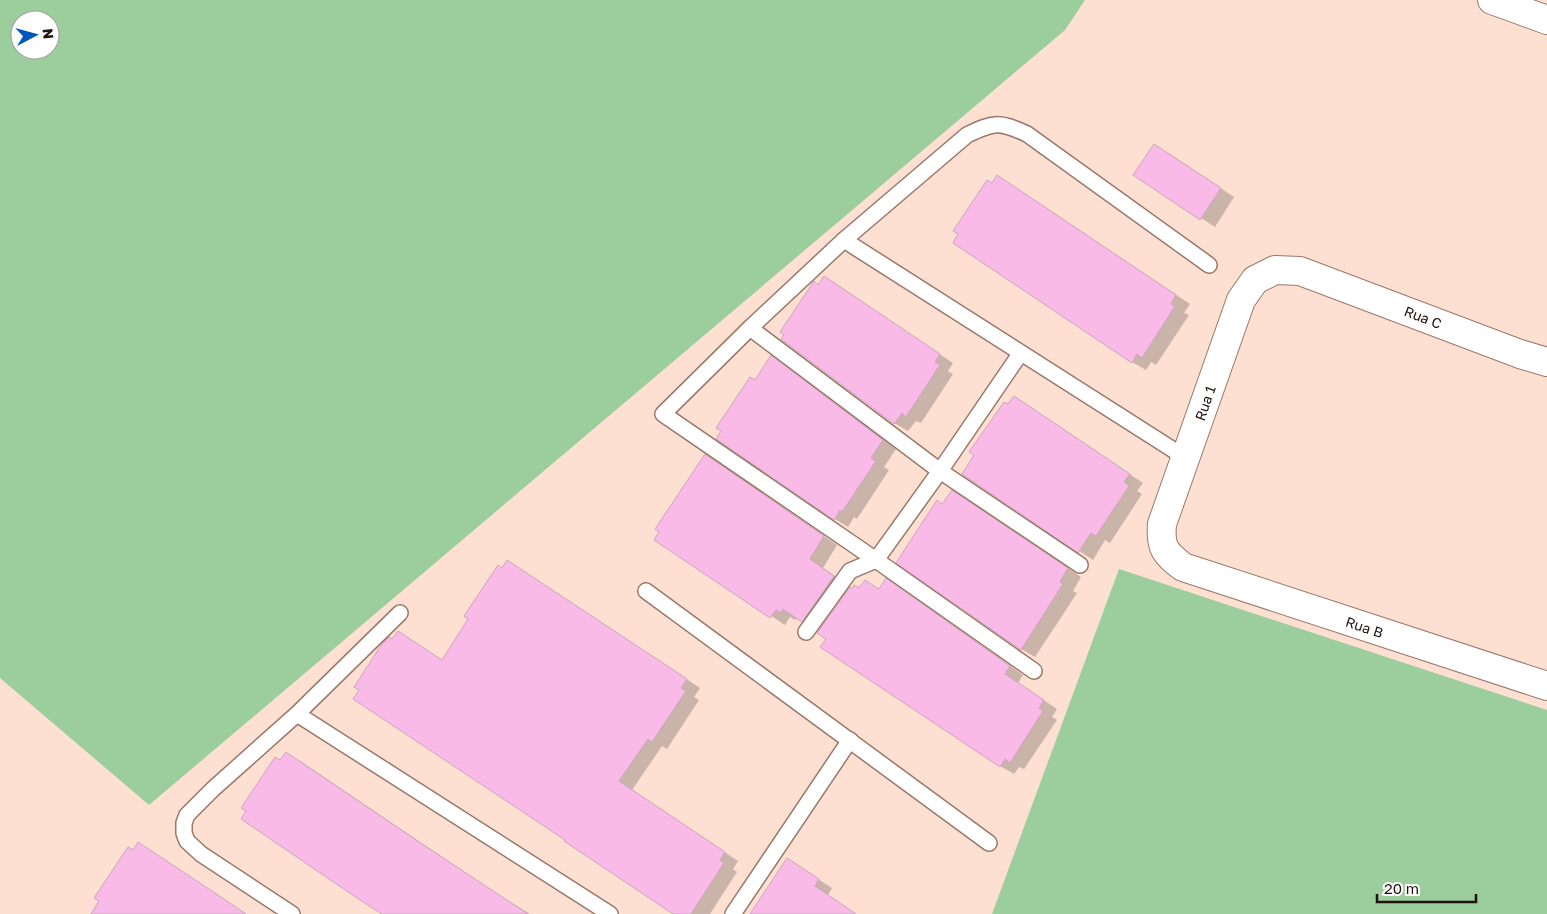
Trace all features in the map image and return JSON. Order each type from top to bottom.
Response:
[{"type":"street","points":[[1492,0],[1520,4],[1547,20]]},
{"type":"street","name":"Rua 1","points":[[1183,567],[1167,555],[1161,540],[1162,524],[1241,300],[1255,280],[1274,270],[1300,271]]},
{"type":"street","name":"Rua C","points":[[1300,271],[1520,354],[1547,362]]},
{"type":"street","name":"Rua B","points":[[1183,567],[1547,686]]},
{"type":"lane","points":[[1034,671],[663,414],[750,328],[844,240],[967,135],[988,125],[1006,124],[1026,134],[1210,265]]},
{"type":"lane","points":[[844,240],[1020,354],[1186,458]]},
{"type":"lane","points":[[750,328],[940,471],[1080,565]]},
{"type":"lane","points":[[806,632],[850,571],[876,560],[1020,354]]},
{"type":"lane","points":[[646,591],[989,843]]},
{"type":"lane","points":[[292,914],[201,854],[187,841],[184,834],[184,823],[187,815],[214,788],[297,714],[400,613]]},
{"type":"lane","points":[[297,714],[610,914]]},
{"type":"lane","points":[[733,914],[850,740]]},
{"type":"green space","points":[[0,0],[1085,0],[1065,30],[149,805],[0,678]]},
{"type":"green space","points":[[1119,569],[1547,710],[1547,914],[992,914]]},
{"type":"building","points":[[1154,144],[1221,188],[1200,220],[1133,175]]},
{"type":"building","points":[[997,175],[1176,295],[1171,304],[1175,306],[1142,358],[1137,354],[1132,363],[953,243],[958,234],[953,231],[987,180],[992,183]]},
{"type":"building","points":[[824,276],[940,354],[935,362],[940,365],[906,417],[902,413],[894,424],[781,339],[784,335],[780,332],[814,281],[818,285]]},
{"type":"building","points":[[771,355],[883,440],[871,458],[876,461],[842,512],[840,510],[834,520],[716,439],[721,431],[716,428],[750,377],[755,380]]},
{"type":"building","points":[[1014,396],[1130,474],[1124,482],[1129,486],[1096,536],[1091,533],[1078,553],[962,474],[974,455],[969,452],[1004,402],[1008,404]]},
{"type":"building","points":[[705,454],[824,536],[810,559],[834,576],[802,622],[783,609],[781,613],[776,610],[770,618],[654,540],[659,532],[655,529]]},
{"type":"building","points":[[952,490],[1068,568],[1060,582],[1063,584],[1021,650],[896,563],[937,500],[942,504]]},
{"type":"building","points":[[507,560],[687,679],[681,688],[686,691],[652,742],[648,739],[619,781],[725,852],[720,860],[724,863],[691,914],[673,914],[353,699],[359,690],[354,687],[382,644],[389,637],[392,639],[398,631],[442,660],[468,619],[464,616],[498,565],[502,568]]},
{"type":"building","points":[[886,578],[1010,666],[1005,674],[1044,700],[1039,708],[1043,711],[1010,763],[1005,759],[1000,767],[820,647],[826,639],[817,633],[850,587],[852,589],[854,585],[859,588],[865,580],[879,589]]},
{"type":"building","points":[[286,752],[528,914],[382,914],[357,898],[241,819],[246,811],[241,808],[275,757],[280,760]]},
{"type":"building","points":[[138,842],[246,914],[91,914],[99,901],[94,898],[128,847],[133,850]]},
{"type":"building","points":[[787,858],[819,879],[815,886],[856,914],[750,914]]}]
